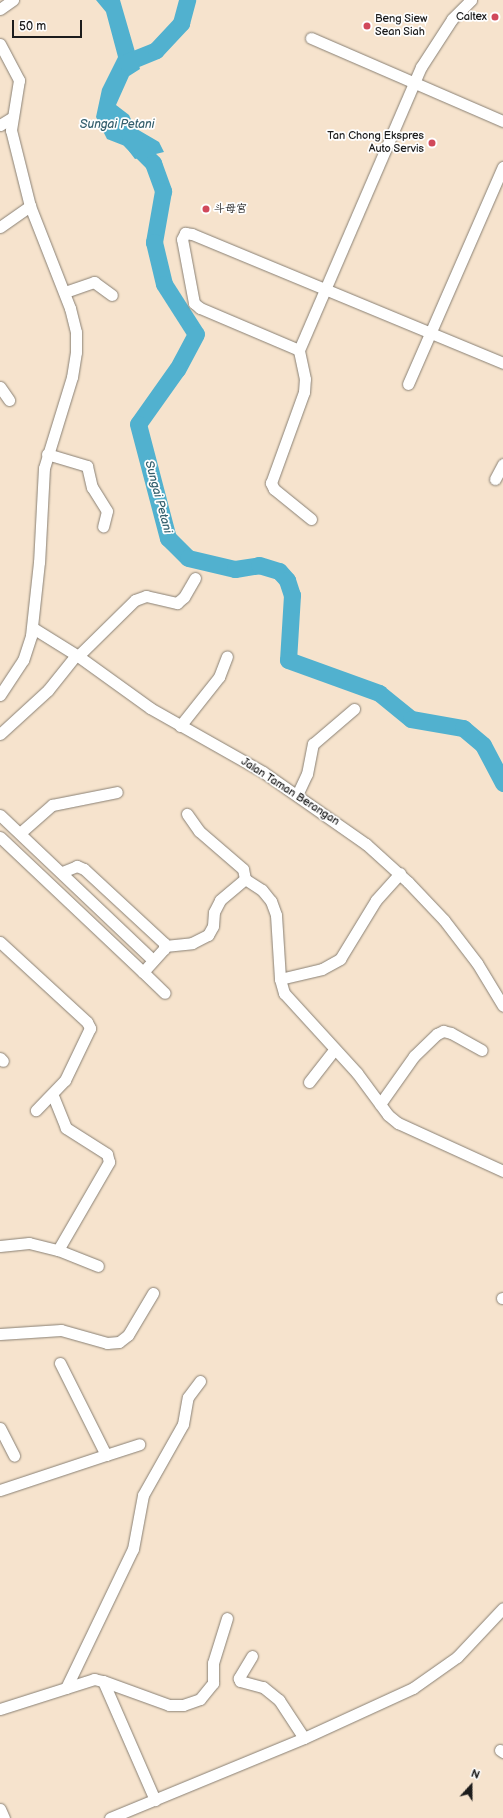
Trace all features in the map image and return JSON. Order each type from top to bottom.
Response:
[{"type":"street","points":[[0,9],[13,0]]},
{"type":"street","points":[[311,519],[274,489],[271,483],[304,392],[305,379],[299,350],[323,289],[414,81],[434,45],[452,20],[471,0]]},
{"type":"street","points":[[311,38],[414,81],[503,121]]},
{"type":"street","points":[[0,44],[19,80],[11,118],[11,130],[30,206],[65,292],[76,332],[76,352],[72,377],[48,454],[43,488],[33,628],[23,660],[1,689]]},
{"type":"street","points":[[0,126],[11,118]]},
{"type":"street","points":[[408,384],[503,167]]},
{"type":"street","points":[[0,227],[30,206]]},
{"type":"street","points":[[299,350],[200,308],[194,303],[183,236],[192,234],[503,363]]},
{"type":"street","points":[[65,292],[94,282],[112,295]]},
{"type":"street","points":[[0,386],[10,400]]},
{"type":"street","points":[[48,454],[87,466],[92,487],[107,511],[103,527]]},
{"type":"street","points":[[495,479],[503,464]]},
{"type":"street","points":[[0,734],[48,690],[77,655],[135,600],[146,596],[177,603],[184,598],[194,578]]},
{"type":"street","name":"Jalan Taman Berangan","points":[[33,628],[77,655],[180,726],[257,768],[345,828],[400,874],[461,942],[503,1006]]},
{"type":"street","points":[[180,726],[219,677],[227,656]]},
{"type":"street","points":[[297,794],[307,774],[313,744],[354,710]]},
{"type":"street","points":[[20,833],[52,805],[117,792]]},
{"type":"street","points":[[187,814],[199,831],[243,869],[245,879],[262,890],[271,901],[276,915],[280,979],[284,993],[380,1104],[398,1123],[503,1171]]},
{"type":"street","points":[[0,815],[154,960]]},
{"type":"street","points":[[0,837],[165,993]]},
{"type":"street","points":[[62,872],[76,866],[84,869],[165,946]]},
{"type":"street","points":[[280,979],[322,968],[340,959],[372,906],[400,874]]},
{"type":"street","points":[[143,972],[165,946],[192,943],[208,935],[213,926],[214,912],[220,900],[245,879]]},
{"type":"street","points":[[0,942],[87,1022],[90,1028],[65,1080],[36,1110]]},
{"type":"street","points":[[380,1104],[414,1056],[437,1034],[443,1031],[451,1033],[482,1050]]},
{"type":"street","points":[[309,1082],[334,1050]]},
{"type":"street","points":[[52,1095],[66,1128],[107,1154],[110,1158],[58,1250]]},
{"type":"street","points":[[0,1246],[29,1243],[58,1250],[98,1266]]},
{"type":"street","points":[[0,1334],[61,1330],[107,1343],[118,1342],[128,1335],[153,1293]]},
{"type":"street","points":[[60,1363],[106,1455]]},
{"type":"street","points":[[66,1688],[133,1549],[143,1495],[183,1424],[188,1397],[200,1381]]},
{"type":"street","points":[[0,1428],[14,1456]]},
{"type":"street","points":[[0,1490],[139,1444]]},
{"type":"street","points":[[110,1818],[131,1814],[155,1800],[304,1738],[413,1688],[436,1673],[479,1636],[503,1608]]},
{"type":"street","points":[[0,1709],[94,1679],[103,1681],[168,1706],[183,1706],[200,1699],[213,1683],[213,1663],[227,1618]]},
{"type":"street","points":[[252,1656],[239,1678],[240,1681],[263,1687],[276,1697],[304,1738]]},
{"type":"street","points":[[103,1681],[155,1800]]},
{"type":"street","points":[[0,1809],[4,1818]]},
{"type":"water","name":"Sungai Petani","points":[[96,0],[120,0],[140,69],[129,76],[116,105],[129,115],[135,128],[159,142],[164,152],[135,159],[125,146],[107,139],[96,117],[102,89],[118,57],[106,12]]},
{"type":"waterway","name":"Sungai Petani","points":[[127,62],[156,50],[181,23],[187,0]]},
{"type":"waterway","name":"Sungai Petani","points":[[130,140],[153,163],[163,191],[154,242],[164,284],[196,334],[177,369],[138,424],[168,538],[188,558],[235,569],[259,565],[279,571],[287,580],[292,595],[288,660],[379,693],[411,719],[463,728],[483,745],[503,783]]},
{"type":"place","name":"Caltex","points":[[495,17]]},
{"type":"place","name":"Beng Siew Sean Siah","points":[[367,26]]},
{"type":"place","name":"Tan Chong Ekspres Auto Servis","points":[[432,143]]},
{"type":"place","name":"斗母宫","points":[[206,209]]}]
